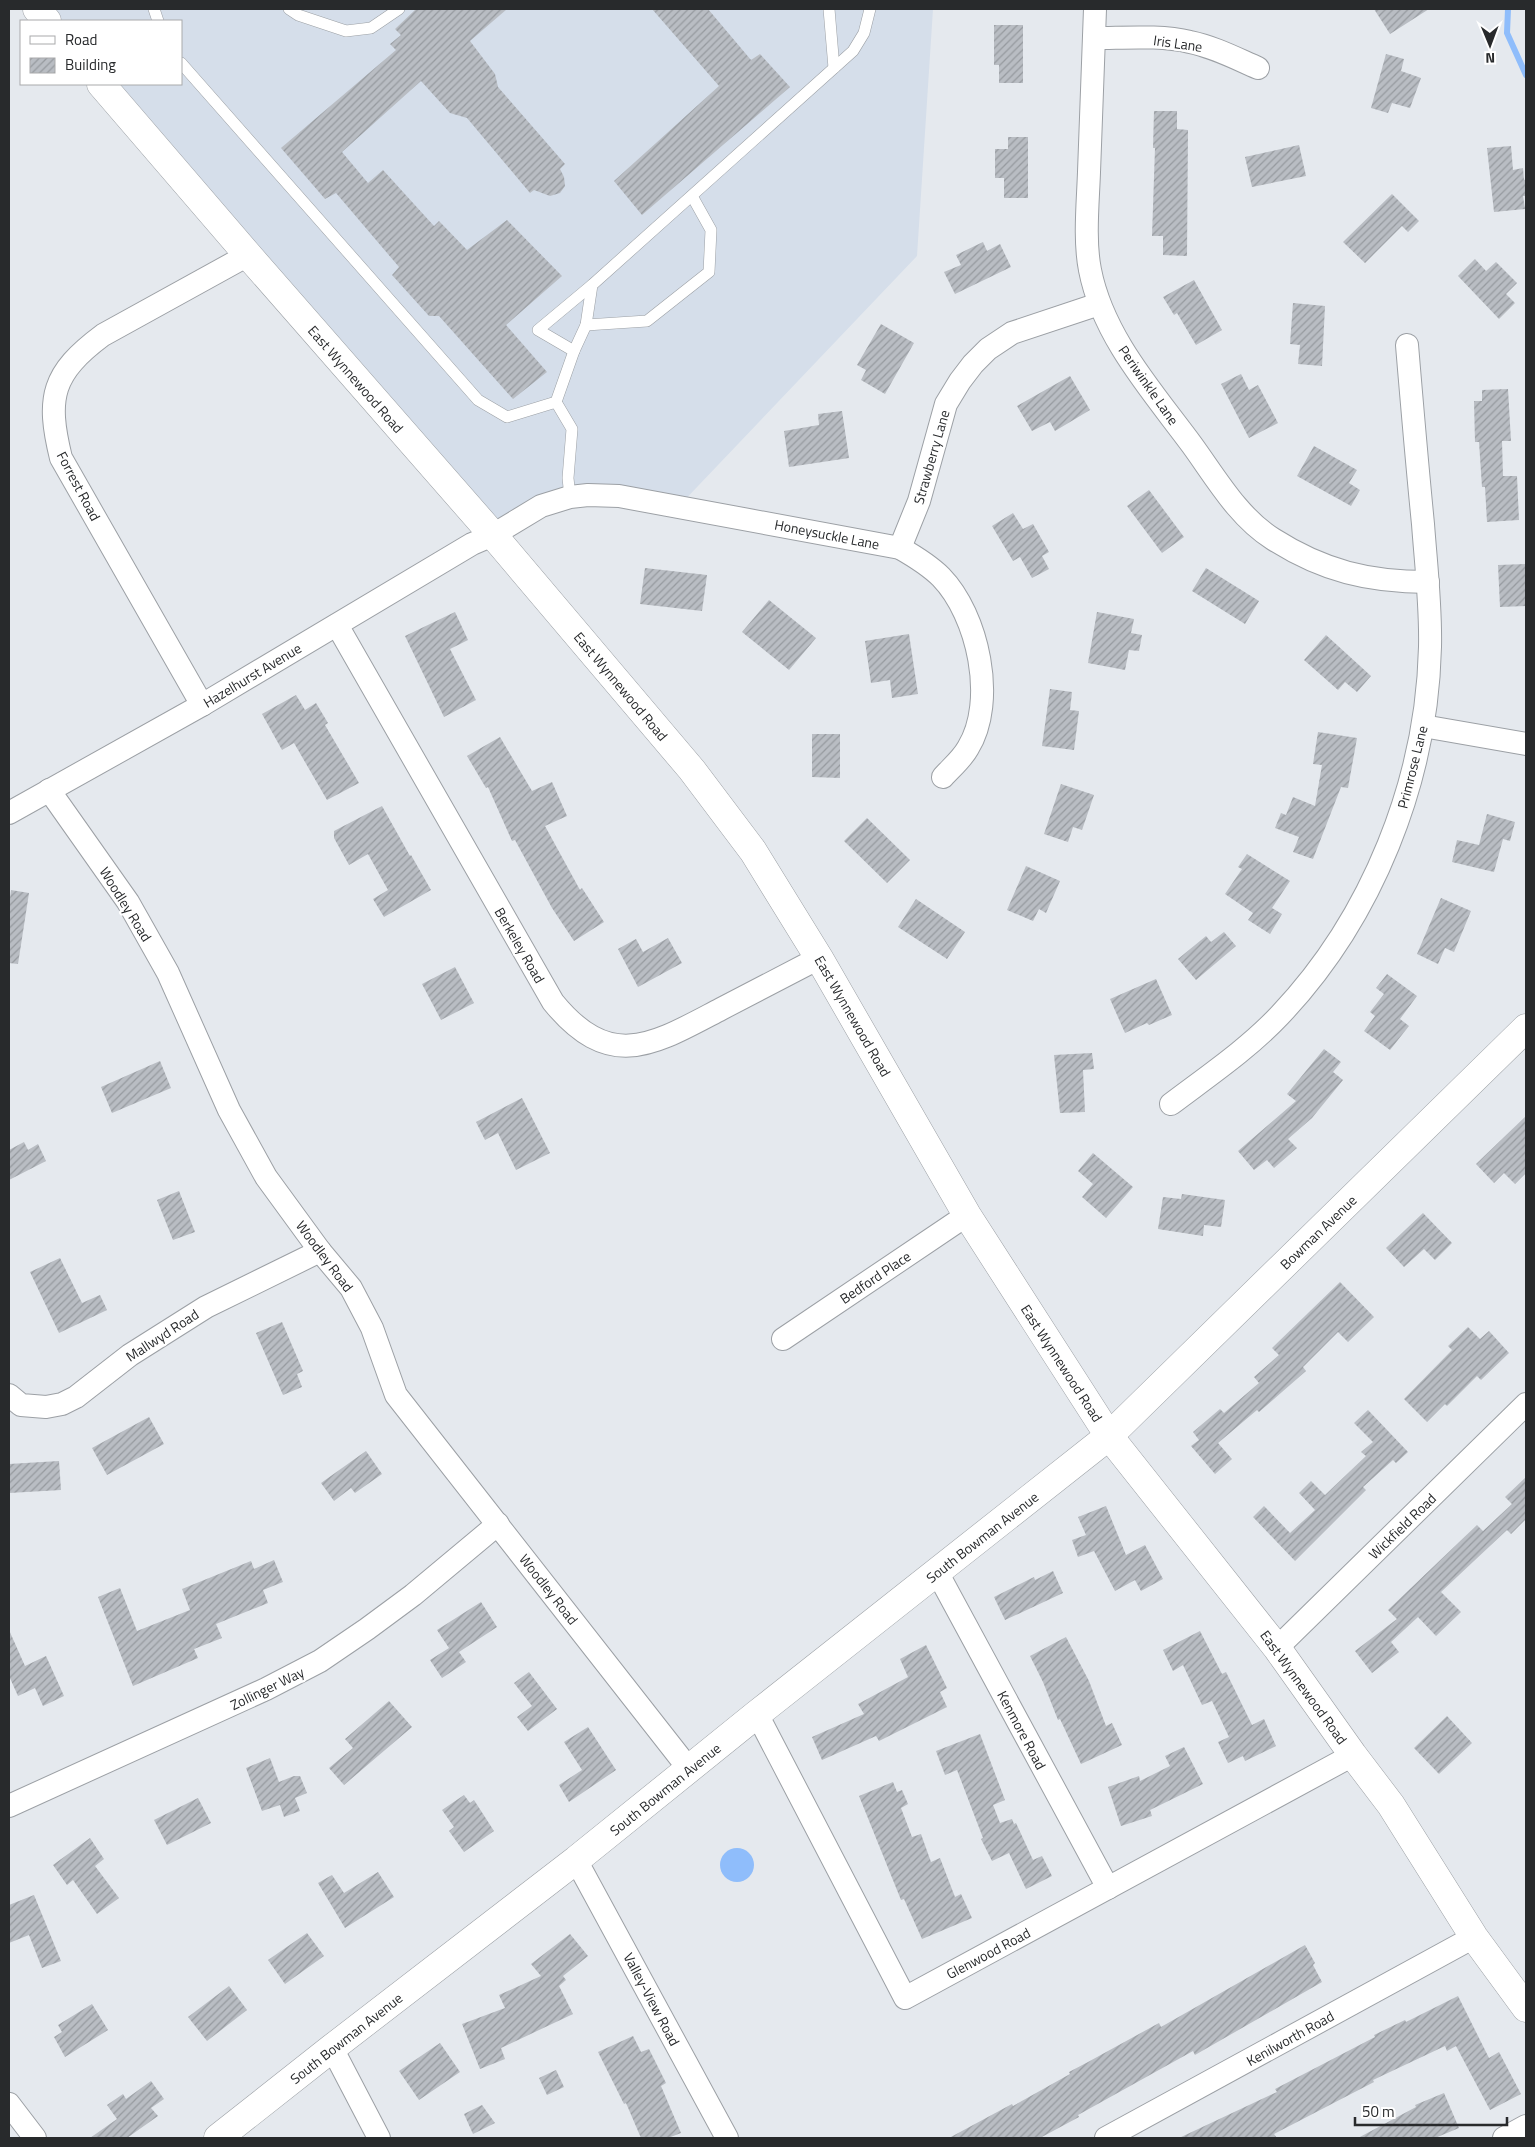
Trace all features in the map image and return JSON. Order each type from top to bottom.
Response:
[{"type":"street","points":[[36,9],[46,20]]},
{"type":"street","name":"Periwinkle Lane","points":[[1095,9],[1088,228],[1090,268],[1099,304],[1129,359],[1239,510],[1272,539],[1314,562],[1355,576],[1391,582],[1428,582]]},
{"type":"street","name":"Iris Lane","points":[[1094,38],[1157,38],[1188,41],[1214,48],[1258,68]]},
{"type":"street","name":"East Wynnewood Road","points":[[102,85],[493,535],[692,770],[753,851],[819,958],[967,1215],[1109,1436],[1277,1648],[1390,1805],[1474,1937],[1526,2008]]},
{"type":"street","name":"Forrest Road","points":[[202,705],[61,458],[56,439],[54,402],[58,383],[69,365],[103,335],[248,255]]},
{"type":"street","name":"Strawberry Lane","points":[[900,548],[919,501],[946,404],[973,364],[988,349],[1012,333],[1099,304]]},
{"type":"street","name":"Primrose Lane","points":[[1171,1104],[1256,1037],[1280,1014],[1318,969],[1352,917],[1380,864],[1406,796],[1423,726],[1430,647],[1428,582],[1407,345]]},
{"type":"street","name":"Honeysuckle Lane","points":[[493,535],[541,506],[570,497],[588,495],[619,496],[900,548],[934,571],[954,593],[973,634],[980,656],[982,690],[976,732],[968,750],[943,777]]},
{"type":"street","name":"Hazelhurst Avenue","points":[[9,813],[202,705],[472,544],[493,535]]},
{"type":"street","name":"Berkeley Road","points":[[337,625],[553,1002],[569,1021],[584,1033],[599,1040],[628,1046],[663,1039],[819,958]]},
{"type":"street","points":[[1423,726],[1526,744]]},
{"type":"street","name":"Woodley Road","points":[[48,790],[128,902],[168,973],[229,1110],[266,1177],[320,1251],[350,1288],[372,1328],[396,1395],[689,1770]]},
{"type":"street","name":"Bowman Avenue","points":[[1109,1436],[1526,1028]]},
{"type":"street","name":"Bedford Place","points":[[783,1339],[967,1215]]},
{"type":"street","name":"Mallwyd Road","points":[[9,1395],[21,1405],[46,1407],[62,1404],[76,1397],[130,1355],[206,1308],[320,1251]]},
{"type":"street","name":"Wickfield Road","points":[[1277,1648],[1526,1404]]},
{"type":"street","name":"South Bowman Avenue","points":[[218,2138],[576,1860],[756,1714],[1109,1436]]},
{"type":"street","name":"Zollinger Way","points":[[9,1806],[266,1690],[320,1661],[367,1630],[413,1595],[498,1524]]},
{"type":"street","name":"Kenmore Road","points":[[937,1572],[1108,1888]]},
{"type":"street","name":"Glenwood Road","points":[[756,1714],[905,1998],[1353,1755]]},
{"type":"street","name":"Valley-View Road","points":[[576,1860],[727,2138]]},
{"type":"street","name":"Kenilworth Road","points":[[1106,2138],[1474,1937]]},
{"type":"street","points":[[332,2048],[379,2138]]},
{"type":"street","points":[[9,2104],[35,2138]]},
{"type":"street","points":[[1504,2138],[1526,2126]]},
{"type":"lane","points":[[289,9],[298,15],[346,30],[371,28],[399,9]]},
{"type":"lane","points":[[829,9],[834,68]]},
{"type":"lane","points":[[574,351],[538,330],[592,285],[853,51],[864,33],[870,9]]},
{"type":"lane","points":[[182,64],[478,400],[507,416],[556,402]]},
{"type":"lane","points":[[586,325],[647,321],[710,272],[711,230],[692,196]]},
{"type":"lane","points":[[556,402],[574,351],[586,325],[592,285]]},
{"type":"lane","points":[[556,402],[572,429],[568,478],[570,497]]},
{"type":"shaded area","points":[[37,9],[933,9],[917,256],[678,507],[588,495],[493,535],[102,85],[182,85],[182,20],[46,20]]},
{"type":"water","points":[[737,1848],[749,1853],[754,1865],[749,1877],[737,1882],[725,1877],[720,1865],[725,1853]]},
{"type":"building","points":[[416,9],[507,9],[470,41],[495,74],[498,87],[565,164],[560,169],[564,177],[565,186],[560,193],[550,196],[534,190],[530,193],[467,118],[450,113],[421,81],[342,152],[368,183],[383,170],[434,226],[439,221],[467,250],[507,220],[562,276],[506,325],[547,372],[513,399],[439,316],[429,316],[392,275],[399,267],[336,193],[325,199],[281,148],[396,50],[390,44],[401,35],[395,29]]},
{"type":"building","points":[[652,9],[708,9],[751,60],[760,54],[790,87],[642,215],[614,181],[719,86]]},
{"type":"building","points":[[1374,9],[1429,9],[1390,34]]},
{"type":"building","points":[[994,25],[1023,25],[1023,83],[999,83],[999,65],[994,65]]},
{"type":"building","points":[[1386,54],[1404,59],[1401,71],[1421,78],[1410,108],[1392,103],[1388,113],[1371,108]]},
{"type":"building","points":[[1154,111],[1177,111],[1177,129],[1188,130],[1187,256],[1163,255],[1163,236],[1152,236],[1155,148],[1153,148]]},
{"type":"building","points":[[1008,137],[1028,137],[1028,198],[1004,198],[1004,178],[995,178],[995,149],[1008,149]]},
{"type":"building","points":[[1299,145],[1306,176],[1252,187],[1245,157]]},
{"type":"building","points":[[1511,146],[1513,170],[1523,168],[1524,180],[1526,179],[1526,196],[1523,196],[1525,209],[1494,212],[1487,148]]},
{"type":"building","points":[[1392,194],[1419,221],[1408,232],[1402,226],[1365,263],[1343,242]]},
{"type":"building","points":[[983,242],[987,251],[1000,244],[1011,267],[955,294],[944,272],[961,265],[956,255]]},
{"type":"building","points":[[1475,259],[1486,271],[1496,262],[1517,283],[1506,294],[1515,303],[1499,319],[1458,276]]},
{"type":"building","points":[[1194,280],[1222,330],[1196,345],[1177,313],[1174,315],[1163,297]]},
{"type":"building","points":[[1293,303],[1325,306],[1322,366],[1298,364],[1300,345],[1290,344]]},
{"type":"building","points":[[881,324],[914,343],[885,394],[861,380],[866,370],[857,365]]},
{"type":"building","points":[[1241,374],[1249,390],[1258,385],[1278,423],[1249,438],[1221,384]]},
{"type":"building","points":[[1070,376],[1090,410],[1055,431],[1050,422],[1032,431],[1017,406]]},
{"type":"building","points":[[1508,389],[1511,441],[1502,441],[1503,476],[1517,476],[1519,520],[1487,522],[1479,442],[1475,442],[1474,401],[1482,401],[1482,390]]},
{"type":"building","points":[[842,411],[849,458],[789,467],[784,431],[819,425],[818,414]]},
{"type":"building","points":[[1314,446],[1357,470],[1349,483],[1360,490],[1351,506],[1297,476]]},
{"type":"building","points":[[1149,490],[1184,537],[1162,553],[1127,506]]},
{"type":"building","points":[[1013,513],[1023,529],[1033,524],[1049,552],[1042,556],[1049,569],[1032,578],[1020,557],[1013,561],[992,526]]},
{"type":"building","points":[[1526,564],[1526,606],[1500,607],[1498,565]]},
{"type":"building","points":[[645,568],[707,575],[702,611],[640,604]]},
{"type":"building","points":[[1206,568],[1259,601],[1245,624],[1192,591]]},
{"type":"building","points":[[769,600],[816,638],[789,670],[742,632]]},
{"type":"building","points":[[455,612],[468,640],[450,649],[476,700],[444,717],[405,636]]},
{"type":"building","points":[[1097,612],[1134,619],[1131,633],[1142,635],[1139,651],[1129,650],[1125,670],[1088,663]]},
{"type":"building","points":[[909,634],[918,694],[892,698],[890,680],[871,683],[865,641]]},
{"type":"building","points":[[1326,635],[1371,676],[1357,692],[1345,682],[1338,690],[1304,660]]},
{"type":"building","points":[[1050,689],[1072,692],[1070,710],[1079,711],[1074,750],[1042,746]]},
{"type":"building","points":[[296,695],[305,710],[316,703],[328,723],[325,725],[359,783],[327,800],[294,743],[282,750],[262,714]]},
{"type":"building","points":[[1318,732],[1357,738],[1348,788],[1341,787],[1313,859],[1293,852],[1299,837],[1275,828],[1281,813],[1286,815],[1293,797],[1315,806],[1322,765],[1313,764]]},
{"type":"building","points":[[812,734],[840,734],[840,778],[812,777]]},
{"type":"building","points":[[500,737],[532,791],[552,782],[567,816],[545,826],[580,890],[582,888],[604,922],[574,941],[552,908],[515,840],[512,841],[488,787],[486,788],[467,756]]},
{"type":"building","points":[[1061,784],[1094,795],[1082,830],[1073,827],[1068,842],[1044,834]]},
{"type":"building","points":[[382,806],[431,890],[384,917],[373,899],[388,890],[368,854],[349,865],[334,838],[334,831]]},
{"type":"building","points":[[1487,814],[1515,822],[1510,841],[1503,839],[1494,872],[1452,862],[1457,840],[1479,845]]},
{"type":"building","points":[[867,818],[910,860],[887,883],[844,841]]},
{"type":"building","points":[[1247,854],[1290,881],[1272,908],[1282,914],[1270,934],[1248,920],[1253,913],[1225,894],[1242,869],[1238,867]]},
{"type":"building","points":[[1026,866],[1060,881],[1046,913],[1039,909],[1033,921],[1007,910]]},
{"type":"building","points":[[11,890],[29,893],[18,964],[9,963],[9,906]]},
{"type":"building","points":[[1441,898],[1471,911],[1454,952],[1445,948],[1438,964],[1417,954]]},
{"type":"building","points":[[916,899],[965,932],[947,959],[898,927]]},
{"type":"building","points":[[1224,932],[1236,946],[1196,980],[1178,959],[1206,936],[1211,942]]},
{"type":"building","points":[[668,938],[682,963],[638,987],[618,949],[636,939],[643,952]]},
{"type":"building","points":[[455,967],[474,1003],[441,1020],[422,984]]},
{"type":"building","points":[[1387,974],[1417,996],[1400,1019],[1409,1026],[1390,1050],[1364,1031],[1375,1016],[1370,1012],[1384,994],[1376,988]]},
{"type":"building","points":[[1156,979],[1172,1015],[1125,1033],[1110,999]]},
{"type":"building","points":[[1324,1049],[1341,1062],[1333,1072],[1343,1080],[1312,1118],[1288,1139],[1297,1148],[1274,1168],[1267,1160],[1254,1170],[1238,1151],[1296,1101],[1287,1094]]},
{"type":"building","points":[[1092,1053],[1094,1069],[1083,1070],[1085,1112],[1060,1113],[1054,1055]]},
{"type":"building","points":[[160,1061],[171,1088],[112,1113],[101,1087]]},
{"type":"building","points":[[522,1098],[550,1153],[516,1170],[498,1133],[485,1140],[476,1122]]},
{"type":"building","points":[[1526,1116],[1526,1173],[1515,1184],[1504,1173],[1494,1183],[1476,1164]]},
{"type":"building","points":[[24,1142],[28,1150],[38,1144],[46,1161],[9,1180],[9,1150]]},
{"type":"building","points":[[1093,1153],[1133,1187],[1106,1218],[1082,1197],[1093,1184],[1078,1171]]},
{"type":"building","points":[[179,1191],[195,1232],[173,1240],[157,1200]]},
{"type":"building","points":[[1182,1194],[1225,1200],[1221,1227],[1204,1225],[1203,1236],[1158,1229],[1163,1197],[1181,1199]]},
{"type":"building","points":[[1423,1213],[1452,1243],[1435,1260],[1424,1249],[1404,1267],[1386,1248]]},
{"type":"building","points":[[60,1258],[82,1303],[100,1295],[107,1310],[59,1333],[30,1272]]},
{"type":"building","points":[[1340,1282],[1374,1317],[1348,1342],[1338,1332],[1303,1367],[1306,1371],[1259,1412],[1257,1410],[1218,1443],[1232,1459],[1215,1474],[1191,1446],[1199,1440],[1193,1432],[1220,1409],[1224,1413],[1259,1383],[1254,1377],[1279,1355],[1272,1348]]},
{"type":"building","points":[[282,1322],[303,1371],[297,1374],[302,1387],[283,1395],[256,1333]]},
{"type":"building","points":[[1468,1327],[1480,1339],[1489,1331],[1509,1353],[1481,1380],[1477,1376],[1447,1406],[1445,1404],[1427,1422],[1404,1399],[1452,1350],[1448,1346]]},
{"type":"building","points":[[1368,1410],[1408,1452],[1396,1463],[1393,1460],[1363,1487],[1366,1490],[1295,1561],[1253,1517],[1264,1506],[1290,1533],[1315,1510],[1299,1493],[1311,1481],[1325,1495],[1366,1456],[1361,1452],[1373,1442],[1354,1423]]},
{"type":"building","points":[[149,1417],[164,1444],[107,1475],[92,1448]]},
{"type":"building","points":[[366,1451],[382,1474],[355,1493],[351,1488],[334,1501],[321,1483]]},
{"type":"building","points":[[59,1461],[61,1490],[9,1493],[9,1464]]},
{"type":"building","points":[[1526,1477],[1526,1519],[1511,1534],[1507,1530],[1441,1592],[1461,1612],[1436,1636],[1418,1617],[1391,1642],[1399,1652],[1372,1673],[1355,1651],[1397,1619],[1388,1610],[1477,1525],[1483,1531],[1512,1504],[1505,1497]]},
{"type":"building","points":[[1106,1506],[1126,1555],[1145,1545],[1163,1579],[1141,1591],[1135,1580],[1115,1591],[1094,1551],[1078,1557],[1072,1540],[1086,1535],[1078,1517]]},
{"type":"building","points":[[274,1560],[283,1582],[263,1590],[268,1603],[216,1624],[222,1638],[194,1649],[198,1658],[133,1686],[98,1597],[120,1588],[137,1631],[190,1610],[182,1589],[251,1561],[254,1569]]},
{"type":"building","points":[[1053,1571],[1063,1593],[1005,1620],[994,1597],[1034,1577],[1035,1580]]},
{"type":"building","points":[[481,1602],[497,1627],[459,1652],[466,1662],[442,1678],[430,1660],[449,1648],[437,1630]]},
{"type":"building","points":[[9,1630],[25,1666],[46,1656],[64,1696],[43,1706],[35,1688],[18,1696],[9,1676]]},
{"type":"building","points":[[1200,1631],[1222,1674],[1226,1672],[1252,1725],[1264,1719],[1276,1746],[1245,1761],[1243,1756],[1228,1763],[1218,1742],[1229,1737],[1212,1701],[1202,1705],[1183,1665],[1173,1671],[1163,1650]]},
{"type":"building","points":[[1066,1637],[1089,1681],[1106,1726],[1112,1723],[1122,1745],[1081,1764],[1060,1719],[1058,1720],[1030,1656]]},
{"type":"building","points":[[926,1645],[947,1688],[940,1692],[947,1707],[879,1741],[876,1736],[822,1760],[812,1737],[864,1714],[858,1704],[908,1677],[900,1659]]},
{"type":"building","points":[[529,1672],[557,1709],[528,1731],[517,1717],[532,1706],[514,1683]]},
{"type":"building","points":[[389,1701],[412,1727],[344,1785],[329,1768],[353,1748],[345,1739]]},
{"type":"building","points":[[1447,1716],[1472,1743],[1439,1774],[1414,1748]]},
{"type":"building","points":[[588,1727],[616,1770],[569,1802],[559,1785],[582,1770],[564,1742]]},
{"type":"building","points":[[980,1734],[1005,1800],[993,1805],[1000,1823],[1012,1819],[1014,1824],[1016,1823],[1033,1860],[1042,1856],[1052,1876],[1026,1889],[1009,1853],[992,1861],[981,1839],[983,1838],[957,1770],[945,1775],[936,1751]]},
{"type":"building","points":[[1184,1747],[1203,1784],[1150,1810],[1152,1816],[1121,1826],[1108,1787],[1139,1776],[1140,1781],[1170,1766],[1165,1756]]},
{"type":"building","points":[[270,1758],[279,1782],[294,1776],[300,1776],[307,1793],[295,1798],[300,1811],[284,1817],[280,1805],[262,1811],[246,1768]]},
{"type":"building","points":[[893,1782],[897,1792],[902,1790],[908,1804],[901,1808],[912,1837],[921,1834],[931,1862],[940,1858],[955,1897],[961,1894],[972,1918],[922,1939],[904,1899],[901,1900],[859,1796]]},
{"type":"building","points":[[464,1795],[470,1803],[474,1800],[494,1831],[464,1852],[449,1831],[454,1827],[442,1810]]},
{"type":"building","points":[[198,1798],[211,1823],[167,1845],[154,1820]]},
{"type":"building","points":[[90,1838],[104,1859],[95,1866],[119,1898],[97,1914],[73,1880],[67,1885],[53,1865]]},
{"type":"building","points":[[378,1872],[394,1897],[345,1928],[318,1883],[332,1875],[344,1893]]},
{"type":"building","points":[[34,1895],[61,1961],[42,1968],[29,1935],[9,1943],[9,1905]]},
{"type":"building","points":[[307,1933],[324,1956],[285,1984],[268,1960]]},
{"type":"building","points":[[570,1934],[588,1956],[563,1976],[566,1980],[559,1986],[573,2014],[501,2048],[505,2059],[480,2069],[462,2024],[505,2008],[499,1995],[541,1976],[531,1964]]},
{"type":"building","points":[[1305,1945],[1315,1963],[1313,1965],[1322,1982],[1195,2055],[1193,2051],[1040,2138],[949,2138],[1012,2104],[1013,2106],[1070,2074],[1069,2072],[1159,2023],[1161,2027]]},
{"type":"building","points":[[229,1986],[247,2010],[207,2041],[188,2017]]},
{"type":"building","points":[[1458,1996],[1489,2058],[1499,2052],[1521,2094],[1490,2110],[1456,2046],[1447,2051],[1445,2046],[1373,2080],[1374,2082],[1274,2134],[1277,2138],[1179,2138],[1277,2092],[1275,2089],[1375,2037],[1374,2035],[1405,2020],[1406,2022]]},
{"type":"building","points":[[92,2004],[108,2030],[65,2057],[54,2037],[62,2032],[58,2025]]},
{"type":"building","points":[[633,2036],[641,2052],[649,2049],[666,2083],[661,2086],[681,2133],[668,2138],[641,2138],[626,2103],[624,2104],[598,2052]]},
{"type":"building","points":[[440,2043],[460,2072],[419,2100],[399,2071]]},
{"type":"building","points":[[556,2070],[564,2087],[547,2095],[539,2078]]},
{"type":"building","points":[[151,2081],[164,2099],[151,2108],[158,2116],[127,2138],[90,2138],[117,2119],[107,2105],[123,2094],[126,2099]]},
{"type":"building","points":[[1444,2093],[1459,2128],[1435,2138],[1358,2138],[1416,2107],[1415,2105]]},
{"type":"building","points":[[482,2105],[495,2123],[473,2134],[464,2114]]},
{"type":"waterway","points":[[1508,9],[1507,33],[1526,75]]}]
